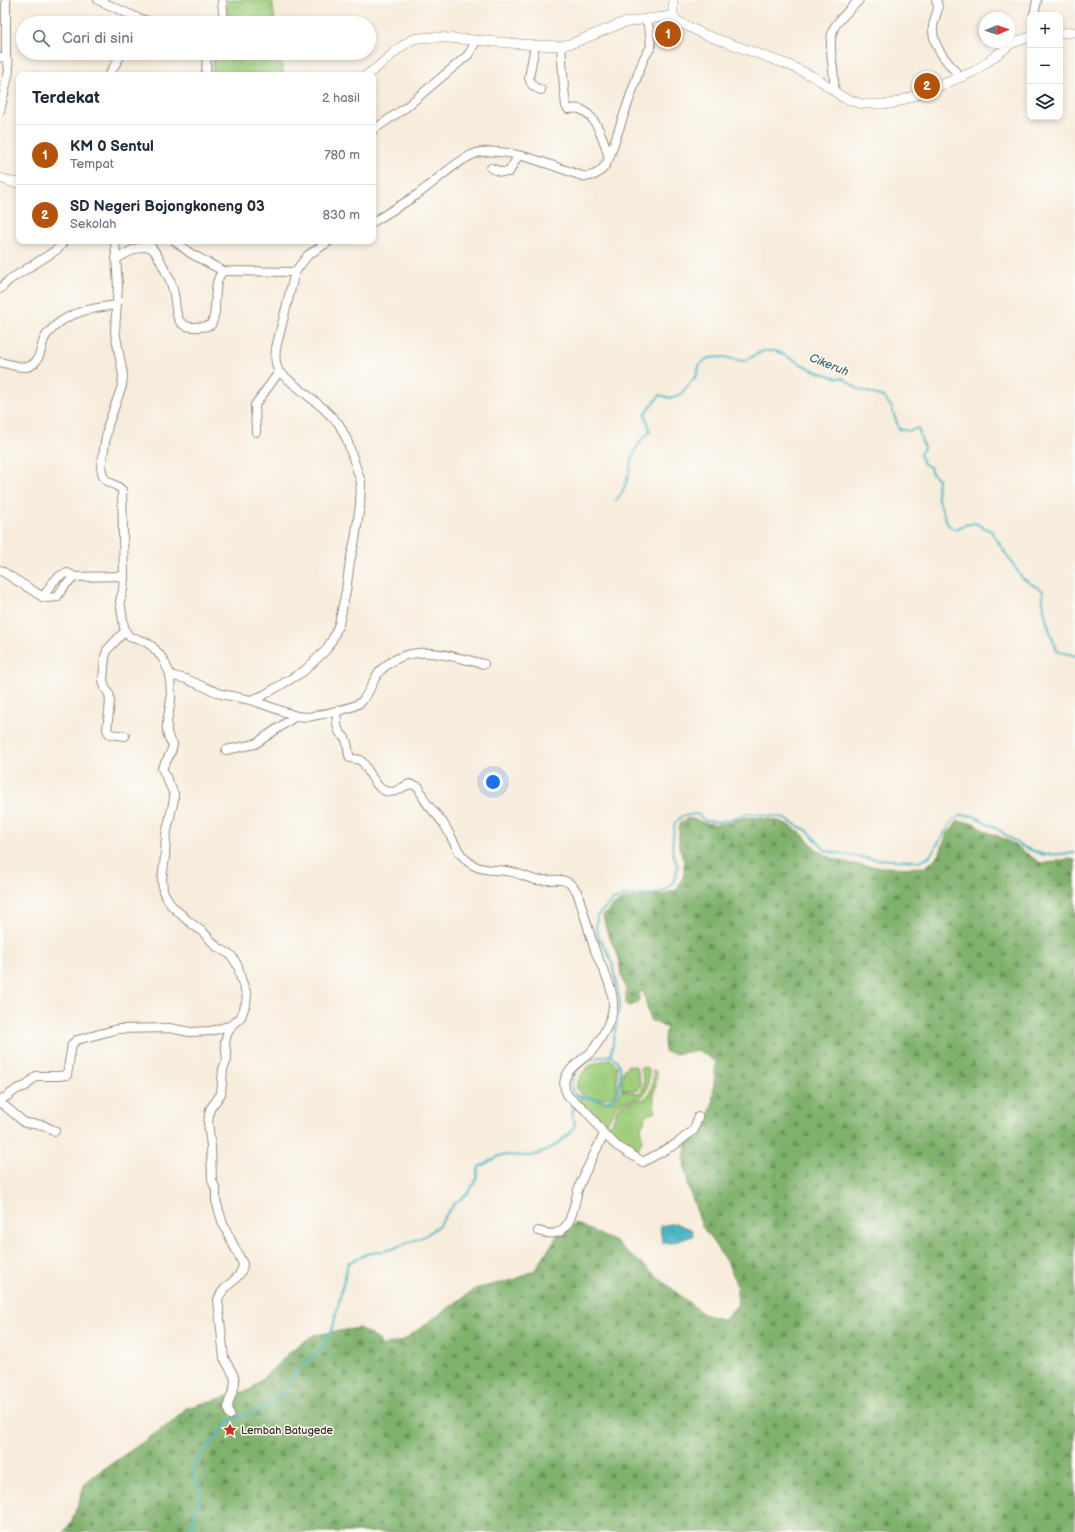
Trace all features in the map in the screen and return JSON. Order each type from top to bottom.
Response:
[{"type":"street","points":[[0,111],[9,71],[8,62],[3,58],[6,0]]},
{"type":"street","points":[[98,0],[134,16]]},
{"type":"street","points":[[222,0],[223,16]]},
{"type":"street","points":[[673,0],[673,16],[679,22],[703,34],[788,65],[812,76],[842,97],[854,103],[868,105],[891,104],[973,72],[986,64],[1012,43],[1027,38]]},
{"type":"street","points":[[834,90],[831,45],[832,32],[838,23],[859,0]]},
{"type":"street","points":[[936,0],[939,7],[933,27],[935,43],[941,54],[960,77]]},
{"type":"street","points":[[1035,12],[1038,0]]},
{"type":"street","points":[[370,72],[414,39],[436,37],[561,46],[573,43],[622,23],[673,16]]},
{"type":"street","points":[[376,220],[404,204],[469,157],[476,154],[489,152],[506,153],[588,177],[601,171],[609,158],[639,71],[644,58],[651,47],[650,32],[646,19]]},
{"type":"street","points":[[1063,33],[1075,32]]},
{"type":"street","points":[[376,128],[405,108],[468,55],[477,40]]},
{"type":"street","points":[[535,45],[528,78],[529,82],[540,90]]},
{"type":"street","points":[[561,46],[566,106],[568,108],[582,110],[594,120],[599,129],[609,158]]},
{"type":"street","points":[[111,72],[118,60]]},
{"type":"street","points":[[206,72],[207,60]]},
{"type":"street","points":[[491,168],[501,172],[509,172],[518,156]]},
{"type":"street","points":[[0,178],[16,183]]},
{"type":"street","points":[[0,289],[8,280],[58,249],[62,244]]},
{"type":"street","points":[[115,244],[118,286],[115,331],[122,366],[122,386],[108,425],[102,467],[103,476],[107,481],[122,490],[124,576],[123,590],[120,601],[125,631],[130,637],[146,642],[153,647],[163,659],[170,674],[171,698],[167,732],[168,737],[173,744],[169,756],[162,768],[174,794],[174,799],[166,834],[162,879],[163,891],[171,905],[218,947],[231,955],[238,966],[247,995],[241,1017],[232,1025],[227,1034],[225,1042],[227,1060],[223,1069],[221,1094],[210,1110],[208,1122],[211,1146],[212,1180],[216,1190],[216,1201],[223,1224],[243,1264],[242,1270],[231,1284],[220,1294],[218,1300],[224,1358],[226,1363],[231,1368],[235,1382],[228,1403],[230,1415]]},
{"type":"street","points":[[179,244],[190,253],[223,271],[295,272]]},
{"type":"street","points":[[251,700],[269,692],[304,671],[314,662],[333,638],[340,621],[350,561],[357,532],[361,482],[347,440],[339,424],[323,408],[279,372],[276,365],[276,348],[295,272],[308,255],[325,244]]},
{"type":"street","points":[[116,259],[139,248],[147,246],[152,248],[172,286],[177,316],[183,325],[188,327],[206,327],[211,325],[214,318],[217,282],[223,271]]},
{"type":"street","points":[[0,362],[20,367],[31,366],[34,364],[40,353],[45,337],[60,322],[79,311],[117,305]]},
{"type":"street","points":[[256,432],[255,405],[279,372]]},
{"type":"street","points":[[0,570],[47,598],[57,597],[65,585],[75,576],[124,576]]},
{"type":"street","points":[[125,631],[106,653],[103,680],[110,697],[108,730],[110,734],[125,736]]},
{"type":"street","points":[[170,674],[221,694],[251,700],[296,716],[308,717],[336,711],[362,702],[379,672],[395,659],[406,655],[418,652],[432,652],[484,664]]},
{"type":"street","points":[[336,711],[338,727],[340,733],[345,738],[350,758],[360,760],[368,770],[373,781],[385,790],[395,791],[410,784],[419,787],[424,800],[443,823],[457,848],[471,864],[481,868],[510,872],[536,880],[562,880],[574,887],[596,952],[608,981],[612,996],[613,1009],[605,1029],[595,1046],[576,1063],[565,1079],[566,1091],[575,1102],[585,1110],[604,1134],[617,1146],[643,1162],[676,1144],[694,1130],[698,1117]]},
{"type":"street","points":[[226,750],[255,744],[296,716]]},
{"type":"street","points":[[55,1131],[43,1125],[25,1123],[0,1101],[17,1089],[26,1086],[36,1076],[67,1075],[72,1044],[77,1040],[118,1029],[169,1028],[190,1032],[211,1031],[232,1025]]},
{"type":"street","points":[[538,1231],[547,1234],[554,1234],[565,1228],[579,1188],[604,1134]]},
{"type":"green space","points":[[227,0],[272,0],[274,16],[228,16]]},
{"type":"green space","points":[[213,60],[281,60],[283,72],[212,72]]},
{"type":"green space","points":[[745,817],[782,822],[796,829],[822,853],[845,862],[859,865],[926,867],[940,853],[947,834],[958,821],[974,823],[985,831],[1007,840],[1042,864],[1068,859],[1075,860],[1075,1532],[64,1532],[72,1521],[86,1481],[172,1422],[186,1408],[250,1390],[296,1347],[314,1335],[359,1328],[379,1340],[381,1346],[402,1341],[475,1289],[516,1279],[535,1270],[559,1233],[576,1223],[615,1242],[703,1314],[724,1320],[738,1304],[736,1283],[728,1264],[702,1226],[688,1186],[684,1161],[687,1141],[701,1138],[712,1106],[716,1062],[698,1050],[675,1054],[665,1052],[664,1037],[667,1028],[650,1020],[644,993],[642,991],[639,993],[639,998],[636,1003],[629,1006],[626,1004],[626,990],[621,975],[619,958],[607,932],[603,916],[612,906],[624,899],[662,895],[677,890],[684,875],[684,862],[679,846],[679,824],[688,818],[707,823],[719,824],[728,823]]},
{"type":"green space","points":[[610,1058],[617,1066],[617,1085],[614,1096],[604,1098],[588,1097],[576,1089],[580,1077],[585,1070],[595,1063]]},
{"type":"green space","points":[[628,1065],[635,1066],[638,1072],[641,1086],[636,1090],[621,1089],[623,1073],[625,1067]]},
{"type":"green space","points":[[645,1067],[649,1069],[649,1078],[648,1087],[644,1095],[637,1099],[625,1101],[619,1104],[615,1108],[607,1123],[598,1122],[579,1101],[579,1099],[588,1098],[602,1102],[612,1101],[617,1099],[621,1090],[639,1093],[644,1084],[644,1078],[640,1068]]},
{"type":"green space","points":[[653,1070],[657,1072],[654,1097],[654,1107],[656,1112],[647,1115],[641,1127],[642,1141],[638,1148],[638,1156],[626,1149],[601,1126],[612,1124],[617,1109],[623,1104],[646,1098],[650,1093]]},
{"type":"water","points":[[675,1223],[692,1230],[693,1236],[671,1243],[662,1243],[660,1226]]},
{"type":"waterway","name":"Cikeruh","points":[[615,502],[620,496],[626,483],[636,449],[650,431],[645,414],[660,395],[670,398],[681,394],[696,376],[700,364],[708,358],[724,357],[744,361],[763,351],[776,351],[815,371],[838,378],[843,378],[858,389],[883,397],[891,406],[899,429],[909,431],[918,428],[924,448],[920,454],[923,463],[930,467],[931,472],[938,479],[937,496],[948,525],[955,529],[975,523],[991,531],[1022,578],[1043,591],[1045,614],[1057,651],[1075,656]]},
{"type":"waterway","points":[[575,1100],[577,1096],[573,1092],[571,1083],[575,1073],[586,1062],[598,1057],[611,1055],[620,1002],[612,963],[599,938],[596,928],[597,916],[612,901],[624,896],[656,894],[666,890],[674,881],[678,867],[673,854],[672,846],[675,823],[682,816],[697,814],[706,821],[717,822],[729,820],[747,813],[781,817],[808,831],[826,851],[871,859],[919,861],[930,856],[953,820],[962,815],[974,816],[999,830],[1021,846],[1044,855],[1075,853]]},
{"type":"waterway","points":[[577,1096],[603,1101],[614,1098],[620,1084],[620,1069],[616,1060],[611,1055]]},
{"type":"waterway","points":[[190,1532],[201,1496],[194,1475],[195,1462],[231,1420],[268,1407],[287,1389],[297,1369],[320,1352],[333,1327],[348,1263],[366,1254],[389,1250],[425,1236],[439,1225],[454,1204],[467,1194],[475,1183],[479,1167],[501,1155],[531,1156],[544,1152],[557,1144],[574,1128],[575,1123],[572,1116],[574,1104]]},
{"type":"place","name":"KM 0 Sentul","points":[[668,34]]},
{"type":"place","name":"SD Negeri Bojongkoneng 03","points":[[927,86]]},
{"type":"place","name":"Lembah Batugede","points":[[230,1430]]}]
